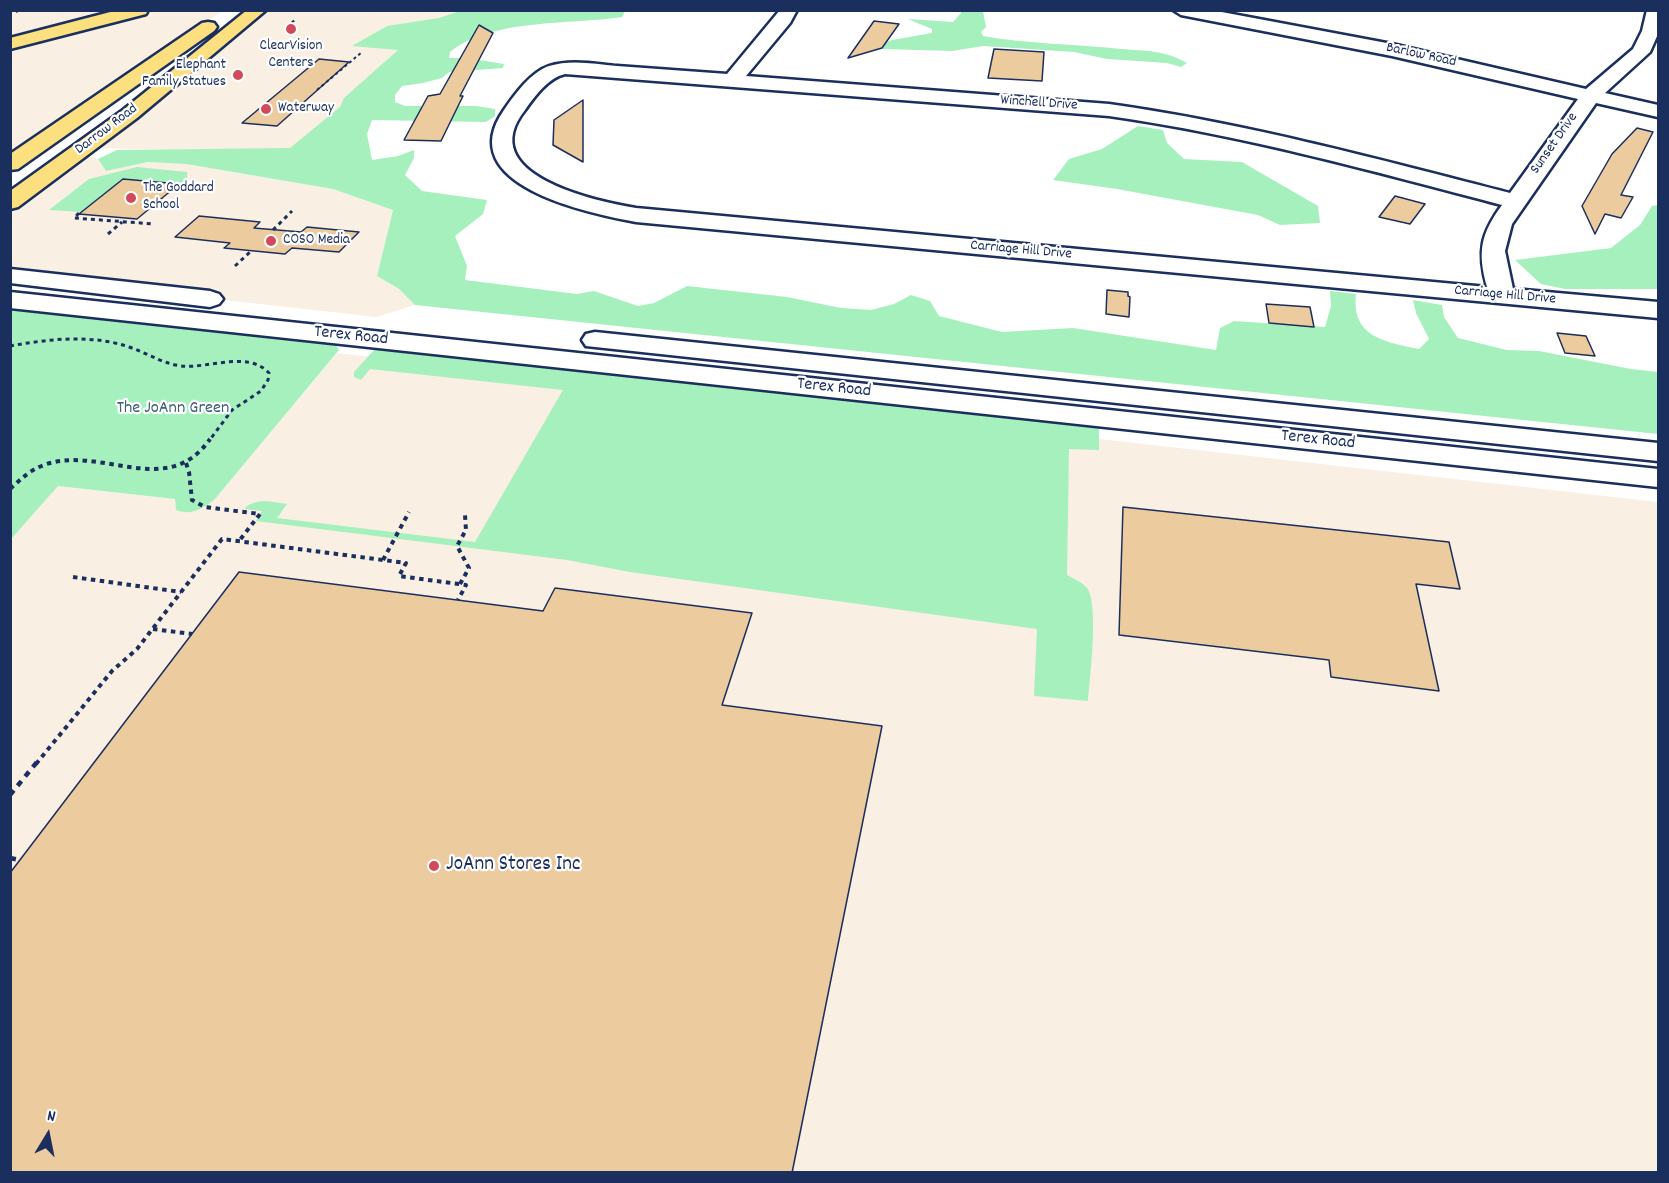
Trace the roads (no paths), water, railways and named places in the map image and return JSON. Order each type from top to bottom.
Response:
[{"type":"main road","points":[[14,41],[140,10]]},
{"type":"main road","name":"Darrow Road","points":[[10,164],[231,10]]},
{"type":"main road","name":"Darrow Road","points":[[10,202],[220,43],[258,10]]},
{"type":"main road","points":[[188,41],[220,43]]},
{"type":"main road","points":[[10,184],[33,167],[60,140],[74,120]]},
{"type":"main road","points":[[60,140],[91,142]]},
{"type":"street","points":[[732,80],[784,20],[789,10]]},
{"type":"street","name":"Barlow Road","points":[[1181,10],[1392,50],[1659,111]]},
{"type":"street","name":"Sunset Drive","points":[[1503,296],[1494,268],[1493,240],[1514,201],[1592,94],[1641,52],[1651,31],[1656,10]]},
{"type":"street","name":"Winchell Drive","points":[[554,69],[573,68],[732,80],[1160,116],[1259,136],[1514,201]]},
{"type":"street","name":"Carriage Hill Drive","points":[[554,69],[544,74],[510,116],[502,135],[503,146],[509,160],[531,183],[563,198],[589,206],[678,220],[1659,310]]},
{"type":"street","name":"Terex Road","points":[[10,276],[376,317],[1112,407]]},
{"type":"street","name":"Terex Road","points":[[10,300],[358,338],[1112,407],[1510,449],[1659,452]]},
{"type":"street","points":[[358,338],[376,317]]},
{"type":"street","name":"Terex Road","points":[[1510,449],[1659,478]]},
{"type":"place","name":"ClearVision Centers","points":[[291,29]]},
{"type":"place","name":"Elephant Family Statues","points":[[238,75]]},
{"type":"place","name":"Waterway","points":[[266,109]]},
{"type":"place","name":"The Goddard School","points":[[131,198]]},
{"type":"place","name":"COSO Media","points":[[271,241]]},
{"type":"place","name":"JoAnn Stores Inc","points":[[434,866]]},
{"type":"park label","name":"The JoAnn Green","points":[[173,410]]}]
